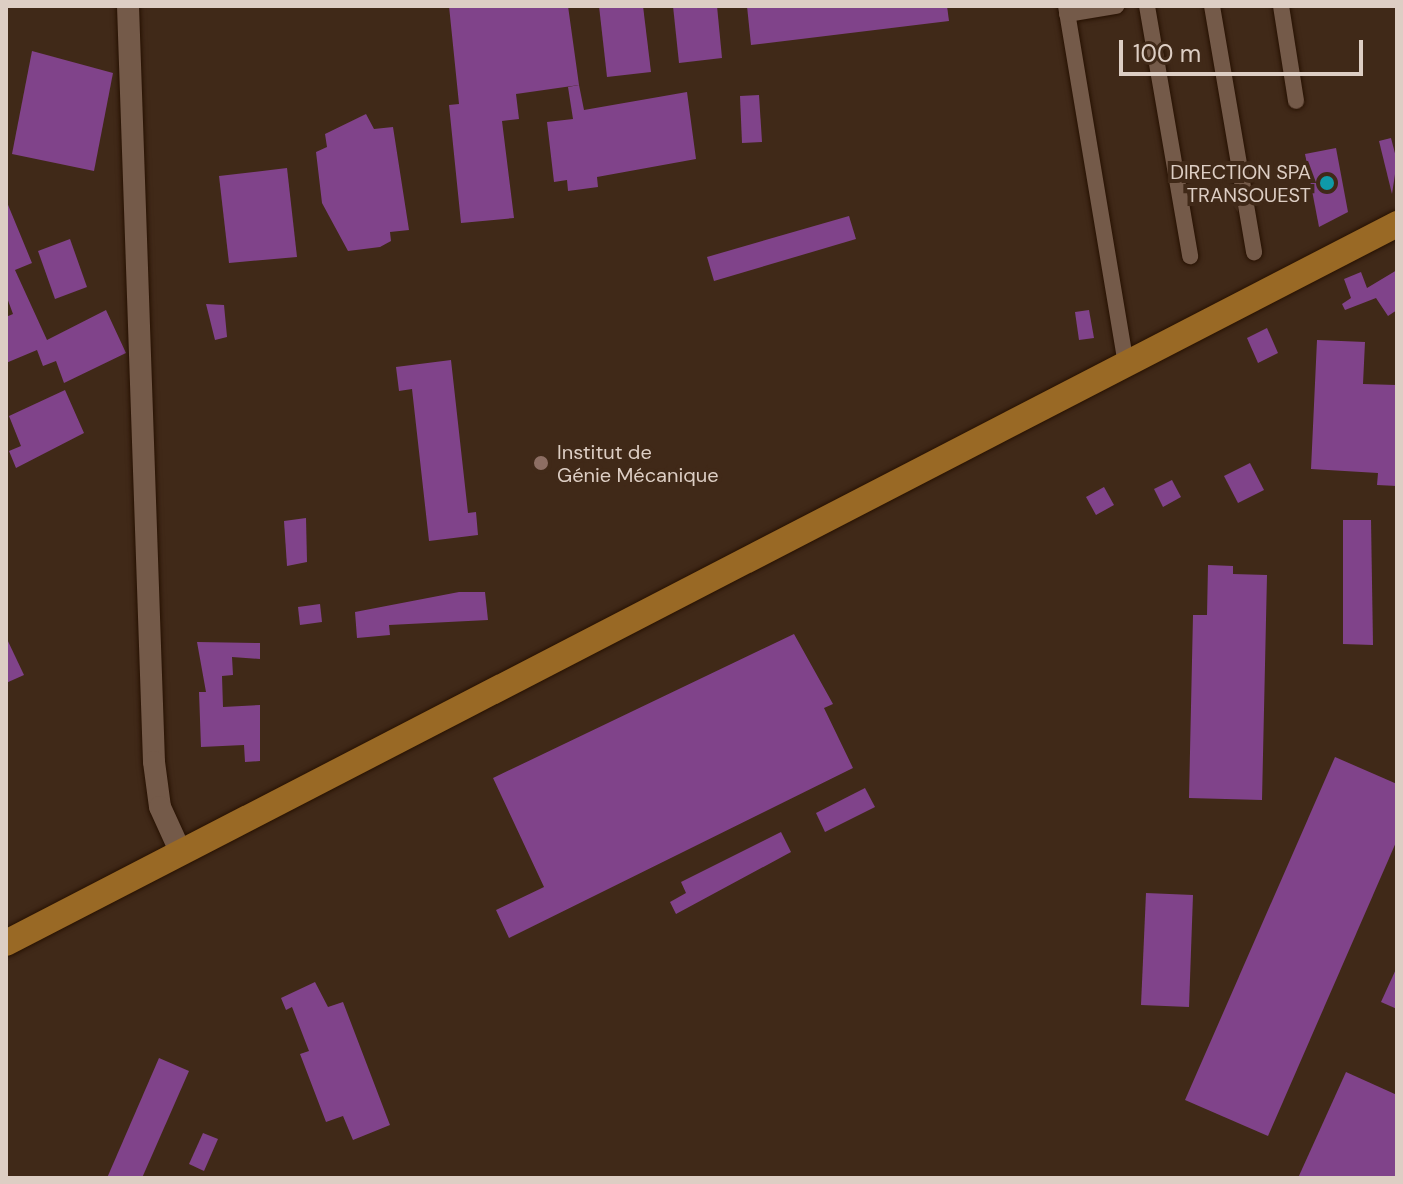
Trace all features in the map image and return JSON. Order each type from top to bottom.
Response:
[{"type":"main road","points":[[6,943],[1397,224]]},
{"type":"street","points":[[128,6],[154,762],[160,807],[181,853]]},
{"type":"street","points":[[1116,6],[1066,10],[1126,364]]},
{"type":"street","points":[[1147,6],[1190,256]]},
{"type":"street","points":[[1212,6],[1254,252]]},
{"type":"street","points":[[1281,6],[1296,101]]},
{"type":"building","points":[[449,6],[568,6],[579,85],[516,94],[519,119],[502,121],[514,218],[461,223],[449,105],[459,104]]},
{"type":"building","points":[[599,6],[643,6],[651,72],[607,77]]},
{"type":"building","points":[[673,6],[717,6],[722,58],[679,63]]},
{"type":"building","points":[[747,6],[947,6],[949,21],[751,45]]},
{"type":"building","points":[[32,51],[113,73],[94,171],[12,154]]},
{"type":"building","points":[[579,85],[584,110],[687,92],[696,159],[597,177],[598,187],[568,191],[567,180],[554,182],[547,122],[573,119],[568,87]]},
{"type":"building","points":[[759,95],[762,142],[742,143],[740,96]]},
{"type":"building","points":[[366,114],[374,129],[393,127],[409,230],[390,232],[391,241],[380,247],[348,251],[322,203],[316,152],[327,147],[325,134]]},
{"type":"building","points":[[1391,138],[1397,161],[1392,194],[1379,141]]},
{"type":"building","name":"DIRECTION SPA TRANSOUEST","points":[[1336,148],[1348,212],[1319,227],[1305,154]]},
{"type":"building","points":[[287,168],[297,257],[229,263],[219,176]]},
{"type":"building","points":[[6,200],[32,263],[15,270],[47,340],[106,310],[126,353],[64,383],[56,361],[43,366],[37,350],[6,363],[6,317],[13,314],[6,295]]},
{"type":"building","points":[[849,216],[856,239],[714,281],[707,257]]},
{"type":"building","points":[[70,239],[87,287],[55,299],[38,251]]},
{"type":"building","points":[[1397,270],[1397,310],[1388,316],[1376,298],[1345,310],[1342,304],[1351,298],[1344,279],[1361,272],[1367,288]]},
{"type":"building","points":[[206,304],[224,305],[227,337],[215,340]]},
{"type":"building","points":[[1089,310],[1094,338],[1079,340],[1075,312]]},
{"type":"building","points":[[1267,328],[1278,353],[1258,363],[1247,338]]},
{"type":"building","points":[[1317,340],[1365,342],[1363,384],[1396,385],[1397,486],[1377,485],[1378,473],[1311,469]]},
{"type":"building","points":[[451,360],[468,513],[476,512],[478,535],[429,541],[412,389],[399,391],[396,367]]},
{"type":"building","points":[[65,390],[84,433],[16,468],[9,451],[21,446],[9,416]]},
{"type":"building","points":[[1250,463],[1264,490],[1238,503],[1224,476]]},
{"type":"building","points":[[1172,480],[1181,497],[1163,507],[1154,489]]},
{"type":"building","points":[[1104,487],[1114,505],[1096,515],[1086,497]]},
{"type":"building","points":[[306,518],[307,562],[287,566],[284,521]]},
{"type":"building","points":[[1343,520],[1371,520],[1373,645],[1343,644]]},
{"type":"building","points":[[1208,565],[1233,566],[1233,574],[1267,575],[1262,800],[1189,798],[1193,615],[1207,615]]},
{"type":"building","points":[[459,592],[485,592],[488,620],[389,625],[390,635],[357,638],[355,612]]},
{"type":"building","points":[[320,604],[322,622],[300,625],[298,607]]},
{"type":"building","points":[[794,634],[833,704],[824,708],[853,768],[509,938],[496,910],[544,887],[493,778]]},
{"type":"building","points":[[6,637],[24,675],[6,683]]},
{"type":"building","points":[[197,642],[260,643],[260,659],[232,657],[233,675],[222,676],[223,707],[260,705],[260,761],[245,762],[244,745],[201,747],[199,692],[206,692]]},
{"type":"building","points":[[1335,757],[1397,784],[1397,840],[1268,1136],[1185,1100]]},
{"type":"building","points":[[865,788],[875,807],[825,832],[816,813]]},
{"type":"building","points":[[781,832],[791,852],[676,914],[670,902],[686,893],[681,882]]},
{"type":"building","points":[[1146,893],[1193,895],[1189,1007],[1141,1005]]},
{"type":"building","points":[[1397,967],[1397,1009],[1381,1002]]},
{"type":"building","points":[[315,982],[328,1007],[343,1002],[390,1125],[353,1140],[343,1116],[326,1122],[300,1054],[309,1051],[292,1007],[286,1010],[281,998]]},
{"type":"building","points":[[159,1058],[189,1071],[142,1178],[107,1178]]},
{"type":"building","points":[[1346,1072],[1397,1095],[1397,1178],[1298,1178]]},
{"type":"building","points":[[203,1133],[218,1139],[204,1171],[189,1164]]},
{"type":"place","name":"DIRECTION SPA TRANSOUEST","points":[[1327,183]]},
{"type":"place","name":"Institut de Génie Mécanique","points":[[541,463]]}]
